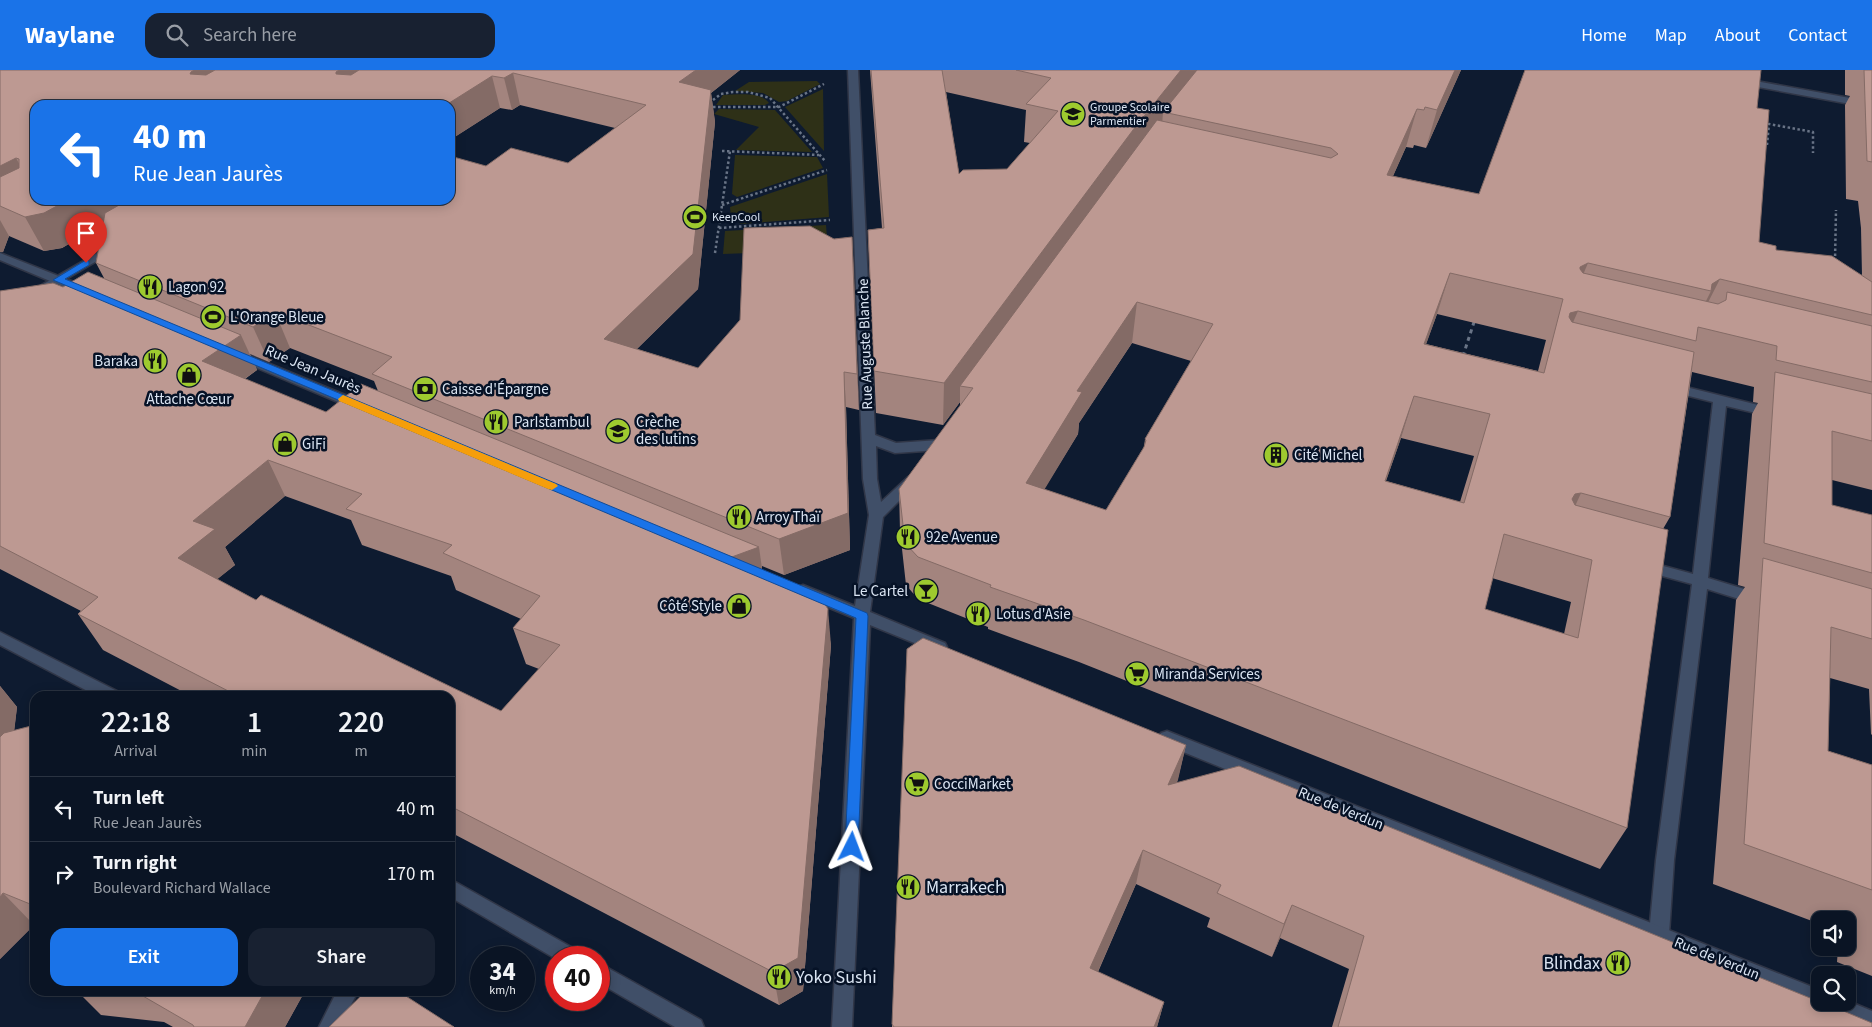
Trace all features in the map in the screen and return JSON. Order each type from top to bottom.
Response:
[{"type":"street","name":"Rue Auguste Blanche","points":[[842,1027],[860,696],[862,616],[876,515],[870,479],[853,70]]},
{"type":"street","points":[[1725,79],[1872,105]]},
{"type":"street","points":[[0,314],[126,239]]},
{"type":"street","points":[[0,256],[95,295]]},
{"type":"street","name":"Rue Jean Jaurès","points":[[226,350],[372,411]]},
{"type":"street","points":[[1654,383],[1784,416]]},
{"type":"street","points":[[1658,934],[1666,850],[1700,581],[1720,400]]},
{"type":"street","points":[[869,438],[896,448],[941,441],[928,459]]},
{"type":"street","points":[[876,515],[918,473]]},
{"type":"street","points":[[1635,563],[1776,604]]},
{"type":"street","points":[[788,585],[956,653]]},
{"type":"street","points":[[0,638],[97,691]]},
{"type":"street","name":"Rue de Verdun","points":[[1150,731],[1811,996]]},
{"type":"street","points":[[455,890],[552,946]]},
{"type":"street","points":[[610,978],[694,1027]]},
{"type":"street","points":[[329,1027],[345,996]]},
{"type":"street","points":[[1848,1011],[1872,1021]]},
{"type":"path","points":[[826,162],[779,107],[770,98],[741,92],[720,94],[705,106],[779,107],[829,81]]},
{"type":"path","points":[[1767,144],[1769,124],[1813,132],[1813,153]]},
{"type":"path","points":[[722,151],[820,155]]},
{"type":"path","points":[[715,253],[730,151]]},
{"type":"path","points":[[722,205],[832,169]]},
{"type":"path","points":[[1835,264],[1836,210]]},
{"type":"path","points":[[719,228],[833,220]]},
{"type":"path","points":[[1463,356],[1477,310]]},
{"type":"green space","points":[[817,81],[820,84],[787,101],[779,102],[763,93],[735,91],[749,82]]},
{"type":"green space","points":[[823,89],[824,151],[785,107]]},
{"type":"green space","points":[[723,95],[754,95],[765,99],[769,103],[765,105],[716,105]]},
{"type":"green space","points":[[719,109],[775,110],[812,152],[736,150],[759,127],[714,114]]},
{"type":"green space","points":[[735,155],[817,157],[823,168],[737,197],[732,194]]},
{"type":"green space","points":[[827,174],[829,217],[741,224],[731,218],[730,207]]},
{"type":"green space","points":[[826,225],[828,250],[723,254],[725,231]]},
{"type":"building","points":[[0,70],[194,70],[190,74],[206,75],[215,70],[339,70],[336,74],[351,75],[359,70],[696,70],[679,82],[711,90],[693,254],[604,339],[698,368],[740,320],[744,228],[810,226],[834,239],[852,237],[857,374],[844,372],[848,513],[779,539],[372,374],[392,357],[275,312],[253,327],[96,263],[105,213],[119,205],[455,205],[455,157],[486,166],[511,148],[568,163],[646,105],[513,73],[504,78],[492,76],[454,100],[30,100],[30,205],[59,205],[44,213],[25,217],[0,206],[0,177],[19,168],[19,159],[16,158],[0,166]]},
{"type":"building","points":[[871,70],[942,70],[959,174],[963,170],[1007,169],[1058,111],[1026,104],[1051,78],[1016,70],[1181,70],[1133,130],[944,383],[874,371],[868,230],[884,228]]},
{"type":"building","points":[[1197,70],[1455,70],[1437,110],[1425,107],[1424,110],[1417,109],[1387,175],[1479,194],[1525,70],[1761,70],[1757,108],[1769,110],[1759,242],[1776,246],[1776,250],[1832,256],[1872,282],[1872,315],[1720,279],[1712,284],[1711,291],[1588,263],[1580,267],[1580,269],[1583,273],[1718,304],[1726,300],[1727,292],[1872,326],[1872,382],[1776,360],[1777,346],[1698,327],[1696,341],[1578,311],[1570,313],[1569,317],[1572,322],[1694,352],[1670,517],[1581,493],[1575,494],[1572,499],[1575,505],[1668,530],[1627,828],[1084,620],[990,587],[991,585],[918,557],[905,543],[899,489],[973,388],[960,386],[1157,120],[1331,158],[1338,154],[1331,148],[1163,112]],"holes":[[[1450,273],[1563,299],[1544,373],[1424,344]],[[1137,302],[1213,324],[1145,439],[1144,447],[1106,510],[1026,483],[1082,392],[1077,391]],[[1414,396],[1490,414],[1464,503],[1385,481]],[[1504,534],[1592,560],[1578,638],[1485,609]]]},
{"type":"building","points":[[1864,70],[1872,70],[1872,162],[1867,161]]},
{"type":"building","points":[[88,272],[241,335],[202,361],[326,412],[361,384],[759,547],[729,558],[821,595],[820,597],[828,609],[798,958],[773,972],[455,809],[455,691],[228,691],[78,614],[98,597],[0,546],[0,291],[53,283],[63,287]],"holes":[[[268,460],[362,494],[346,509],[452,545],[443,553],[540,596],[513,628],[560,645],[501,711],[261,595],[256,600],[178,558],[215,529],[193,521]]]},
{"type":"building","points":[[1775,372],[1872,394],[1872,441],[1832,431],[1832,505],[1872,515],[1872,573],[1764,543]]},
{"type":"building","points":[[1763,558],[1872,589],[1872,639],[1831,627],[1828,751],[1872,765],[1872,890],[1744,844]]},
{"type":"building","points":[[923,638],[1186,745],[1168,785],[1239,766],[1811,998],[1811,1011],[1843,1011],[1872,1023],[1872,1027],[1338,1027],[1364,936],[1292,905],[1284,924],[1217,893],[1221,885],[1143,850],[1090,968],[1164,1002],[1154,1027],[894,1027],[892,1024],[907,649]]},
{"type":"building","points":[[30,726],[30,904],[3,893],[0,897],[0,737],[4,733]]},
{"type":"building","points":[[143,996],[262,996],[245,1027],[194,1027]]},
{"type":"building","points":[[361,996],[406,996],[454,1027],[329,1027]]},
{"type":"slow traffic","points":[[343,399],[552,486]]},
{"type":"place","name":"Groupe Scolaire Parmentier","points":[[1073,114]]},
{"type":"place","name":"KeepCool","points":[[695,217]]},
{"type":"place","name":"Lagon 92","points":[[150,287]]},
{"type":"place","name":"L'Orange Bleue","points":[[213,317]]},
{"type":"place","name":"Baraka","points":[[155,361]]},
{"type":"place","name":"Attache Cœur","points":[[189,375]]},
{"type":"place","name":"Caisse d'Épargne","points":[[425,389]]},
{"type":"place","name":"ParIstambul","points":[[496,422]]},
{"type":"place","name":"Crèche des lutins","points":[[618,431]]},
{"type":"place","name":"GiFi","points":[[285,444]]},
{"type":"place","name":"Cité Michel","points":[[1276,455]]},
{"type":"place","name":"Arroy Thaï","points":[[739,517]]},
{"type":"place","name":"92e Avenue","points":[[908,537]]},
{"type":"place","name":"Le Cartel","points":[[926,591]]},
{"type":"place","name":"Côté Style","points":[[739,606]]},
{"type":"place","name":"Lotus d'Asie","points":[[978,614]]},
{"type":"place","name":"Miranda Services","points":[[1137,674]]},
{"type":"place","name":"CocciMarket","points":[[917,784]]},
{"type":"place","name":"Marrakech","points":[[908,887]]},
{"type":"place","name":"Blindax","points":[[1618,963]]},
{"type":"place","name":"Yoko Sushi","points":[[779,977]]},
{"type":"route","points":[[86,263],[58,280],[862,616],[852,847]]}]
